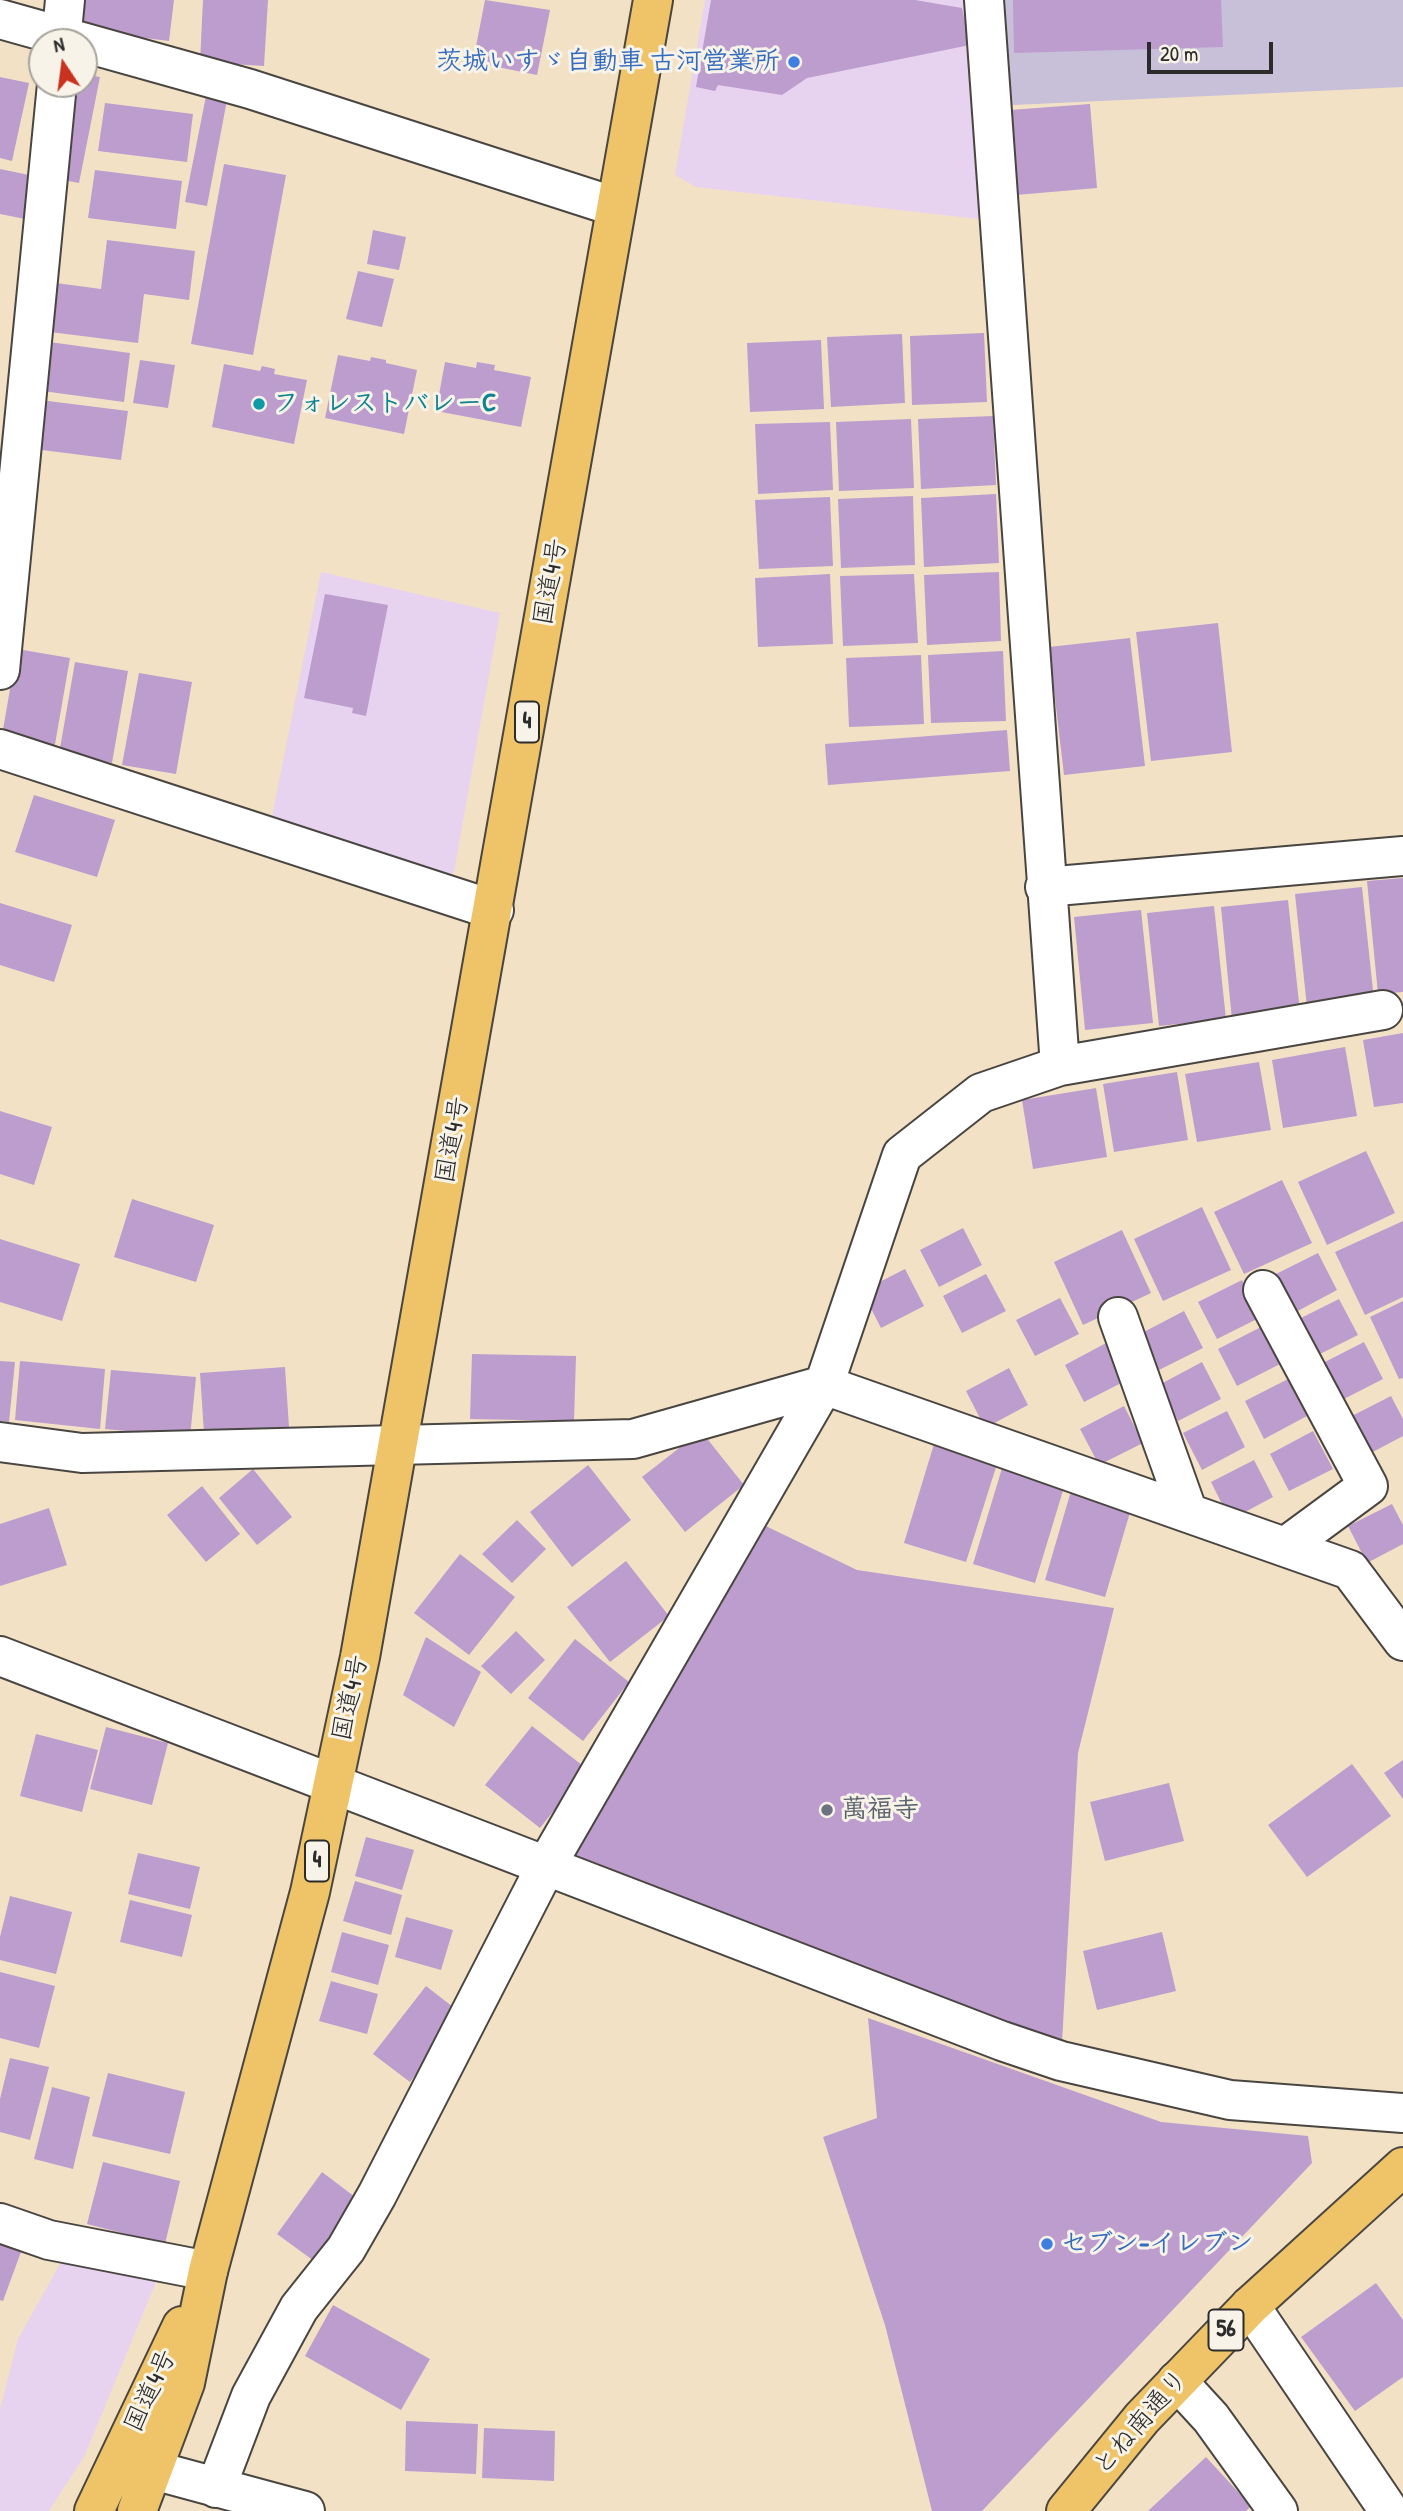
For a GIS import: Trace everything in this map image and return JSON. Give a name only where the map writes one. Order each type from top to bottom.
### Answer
[{"type":"main road","name":"国道4号","points":[[137,2511],[185,2383],[208,2271],[310,1892],[360,1657],[653,0]]},
{"type":"main road","name":"とね南通り","points":[[1066,2511],[1142,2418],[1250,2306],[1403,2167]]},
{"type":"main road","name":"国道4号","points":[[94,2511],[208,2271]]},
{"type":"street","points":[[984,0],[1045,887],[1060,1066]]},
{"type":"street","points":[[0,19],[63,25],[250,89],[616,207]]},
{"type":"street","points":[[0,670],[56,98]]},
{"type":"street","points":[[0,749],[494,911]]},
{"type":"street","points":[[1045,887],[1403,856]]},
{"type":"street","points":[[216,2488],[251,2396],[299,2308],[346,2249],[377,2195],[546,1867],[824,1385],[902,1155],[981,1093],[1060,1066],[1383,1010]]},
{"type":"street","points":[[1263,1290],[1368,1486],[1285,1546]]},
{"type":"street","points":[[1118,1317],[1188,1513]]},
{"type":"street","points":[[0,1442],[82,1453],[633,1439],[824,1385],[1350,1570],[1403,1641]]},
{"type":"street","points":[[0,1656],[546,1867],[1061,2061],[1230,2100],[1292,2107],[1403,2113]]},
{"type":"street","points":[[0,2223],[49,2240],[208,2271]]},
{"type":"street","points":[[1250,2306],[1389,2511]]},
{"type":"street","points":[[1177,2381],[1211,2418],[1278,2511]]},
{"type":"street","points":[[153,2470],[305,2511]]},
{"type":"shaded area","points":[[705,0],[970,0],[988,220],[696,187],[675,175]]},
{"type":"shaded area","points":[[987,0],[1403,0],[1403,87],[992,106]]},
{"type":"shaded area","points":[[321,572],[500,613],[454,872],[444,880],[271,821]]},
{"type":"shaded area","points":[[65,2255],[158,2277],[85,2455],[49,2511],[0,2511],[0,2409],[18,2339]]},
{"type":"building","points":[[85,0],[174,0],[169,41],[98,32],[98,28],[81,28]]},
{"type":"building","points":[[203,0],[268,0],[264,66],[200,62]]},
{"type":"building","points":[[485,0],[550,10],[537,75],[473,62]]},
{"type":"building","name":"茨城いすゞ自動車 古河営業所","points":[[711,0],[915,0],[962,8],[970,45],[807,78],[782,95],[718,85],[715,91],[696,87]]},
{"type":"building","points":[[1013,0],[1221,0],[1223,47],[1014,53]]},
{"type":"building","points":[[0,77],[28,83],[28,88],[12,161],[0,158]]},
{"type":"building","points":[[206,96],[227,100],[207,206],[185,202]]},
{"type":"building","points":[[73,98],[96,98],[79,183],[58,179]]},
{"type":"building","points":[[105,103],[193,114],[187,162],[98,151]]},
{"type":"building","points":[[1090,104],[1097,188],[1016,195],[1010,110]]},
{"type":"building","points":[[224,164],[286,175],[253,355],[191,344]]},
{"type":"building","points":[[0,169],[34,176],[25,219],[0,214]]},
{"type":"building","points":[[95,170],[182,181],[176,229],[88,218]]},
{"type":"building","points":[[373,230],[406,237],[399,270],[367,264]]},
{"type":"building","points":[[107,240],[195,251],[189,300],[144,294],[138,343],[50,332],[56,283],[101,289]]},
{"type":"building","points":[[358,271],[394,279],[382,327],[346,319]]},
{"type":"building","points":[[984,333],[987,402],[912,405],[910,336]]},
{"type":"building","points":[[902,334],[905,403],[831,407],[827,337]]},
{"type":"building","points":[[821,340],[824,409],[750,412],[747,343]]},
{"type":"building","points":[[42,341],[130,353],[124,402],[35,390]]},
{"type":"building","points":[[338,355],[370,361],[371,357],[417,370],[404,434],[325,418]]},
{"type":"building","points":[[140,360],[175,365],[168,408],[133,403]]},
{"type":"building","points":[[445,362],[476,368],[477,362],[495,365],[494,370],[531,377],[521,427],[436,411]]},
{"type":"building","name":"フォレストバレーC","points":[[224,364],[260,371],[262,366],[275,369],[274,374],[307,380],[294,444],[212,427]]},
{"type":"building","points":[[40,400],[128,411],[121,460],[34,449]]},
{"type":"building","points":[[993,416],[996,485],[921,489],[918,419]]},
{"type":"building","points":[[911,419],[914,488],[839,491],[836,422]]},
{"type":"building","points":[[830,422],[833,490],[758,494],[755,424]]},
{"type":"building","points":[[996,494],[999,563],[924,567],[921,498]]},
{"type":"building","points":[[913,496],[915,565],[841,568],[838,499]]},
{"type":"building","points":[[830,497],[833,566],[759,569],[755,500]]},
{"type":"building","points":[[999,572],[1001,641],[927,645],[924,575]]},
{"type":"building","points":[[830,574],[833,644],[758,647],[755,578]]},
{"type":"building","points":[[914,574],[918,643],[843,646],[840,576]]},
{"type":"building","points":[[325,594],[388,605],[366,716],[352,713],[353,708],[304,698]]},
{"type":"building","points":[[1218,623],[1232,752],[1151,761],[1136,632]]},
{"type":"building","points":[[1130,638],[1145,766],[1064,775],[1049,647]]},
{"type":"building","points":[[17,649],[70,658],[54,750],[1,741]]},
{"type":"building","points":[[1003,651],[1006,721],[931,723],[928,655]]},
{"type":"building","points":[[921,655],[924,724],[849,727],[846,658]]},
{"type":"building","points":[[75,662],[128,671],[112,763],[59,754]]},
{"type":"building","points":[[139,673],[192,682],[176,774],[122,765]]},
{"type":"building","points":[[1007,730],[1010,771],[828,785],[825,744]]},
{"type":"building","points":[[34,795],[115,820],[97,877],[15,852]]},
{"type":"building","points":[[1403,878],[1403,992],[1378,994],[1367,881]]},
{"type":"building","points":[[1362,887],[1374,1000],[1307,1007],[1295,894]]},
{"type":"building","points":[[1288,900],[1300,1012],[1232,1020],[1221,907]]},
{"type":"building","points":[[0,903],[72,925],[54,982],[0,965]]},
{"type":"building","points":[[1214,906],[1226,1019],[1159,1026],[1147,913]]},
{"type":"building","points":[[1141,910],[1153,1023],[1085,1030],[1074,917]]},
{"type":"building","points":[[1403,1033],[1403,1103],[1374,1107],[1363,1040]]},
{"type":"building","points":[[1345,1047],[1357,1116],[1283,1128],[1272,1060]]},
{"type":"building","points":[[1259,1062],[1271,1130],[1197,1142],[1185,1074]]},
{"type":"building","points":[[1177,1072],[1188,1140],[1114,1152],[1103,1084]]},
{"type":"building","points":[[1096,1088],[1107,1157],[1033,1169],[1022,1100]]},
{"type":"building","points":[[0,1111],[52,1127],[34,1185],[0,1174]]},
{"type":"building","points":[[1366,1151],[1395,1213],[1327,1245],[1298,1182]]},
{"type":"building","points":[[1282,1180],[1312,1243],[1244,1274],[1214,1212]]},
{"type":"building","points":[[132,1199],[214,1225],[196,1282],[114,1257]]},
{"type":"building","points":[[1202,1207],[1231,1270],[1163,1301],[1134,1239]]},
{"type":"building","points":[[1403,1221],[1403,1297],[1365,1315],[1335,1252]]},
{"type":"building","points":[[963,1228],[982,1265],[939,1287],[920,1250]]},
{"type":"building","points":[[1122,1230],[1151,1293],[1083,1325],[1054,1262]]},
{"type":"building","points":[[0,1239],[80,1264],[62,1321],[0,1302]]},
{"type":"building","points":[[1318,1253],[1337,1290],[1294,1313],[1274,1275]]},
{"type":"building","points":[[905,1269],[924,1306],[881,1328],[862,1291]]},
{"type":"building","points":[[986,1274],[1006,1311],[962,1333],[943,1296]]},
{"type":"building","points":[[1242,1280],[1261,1317],[1217,1339],[1198,1302]]},
{"type":"building","points":[[1060,1298],[1079,1334],[1035,1356],[1016,1320]]},
{"type":"building","points":[[1339,1299],[1358,1335],[1314,1357],[1295,1321]]},
{"type":"building","points":[[1403,1301],[1403,1378],[1399,1379],[1370,1317]]},
{"type":"building","points":[[1184,1311],[1203,1348],[1159,1370],[1140,1334]]},
{"type":"building","points":[[1261,1327],[1280,1364],[1237,1386],[1218,1349]]},
{"type":"building","points":[[1108,1342],[1127,1380],[1084,1402],[1065,1365]]},
{"type":"building","points":[[1364,1342],[1383,1379],[1340,1401],[1321,1364]]},
{"type":"building","points":[[472,1354],[576,1356],[574,1421],[470,1419]]},
{"type":"building","points":[[0,1361],[15,1362],[9,1422],[0,1421]]},
{"type":"building","points":[[20,1361],[105,1369],[100,1429],[15,1420]]},
{"type":"building","points":[[1202,1362],[1221,1399],[1178,1421],[1159,1385]]},
{"type":"building","points":[[285,1367],[289,1427],[204,1433],[200,1373]]},
{"type":"building","points":[[1009,1368],[1028,1405],[985,1428],[966,1391]]},
{"type":"building","points":[[111,1370],[196,1377],[190,1437],[105,1429]]},
{"type":"building","points":[[1288,1379],[1307,1416],[1264,1439],[1245,1401]]},
{"type":"building","points":[[1391,1396],[1403,1419],[1403,1436],[1367,1455],[1348,1418]]},
{"type":"building","points":[[1124,1406],[1143,1443],[1099,1465],[1080,1429]]},
{"type":"building","points":[[1227,1411],[1245,1447],[1202,1470],[1183,1433]]},
{"type":"building","points":[[701,1431],[744,1485],[685,1532],[642,1477]]},
{"type":"building","points":[[1313,1431],[1333,1469],[1289,1491],[1270,1454]]},
{"type":"building","points":[[934,1444],[997,1464],[966,1562],[904,1543]]},
{"type":"building","points":[[1254,1460],[1273,1497],[1230,1520],[1211,1482]]},
{"type":"building","points":[[588,1465],[631,1520],[572,1567],[530,1512]]},
{"type":"building","points":[[1003,1465],[1065,1484],[1035,1583],[973,1564]]},
{"type":"building","points":[[253,1469],[292,1517],[257,1545],[219,1498]]},
{"type":"building","points":[[202,1486],[240,1534],[206,1562],[167,1515]]},
{"type":"building","points":[[1071,1491],[1131,1509],[1105,1597],[1045,1580]]},
{"type":"building","points":[[1392,1504],[1403,1525],[1403,1544],[1367,1563],[1348,1526]]},
{"type":"building","points":[[49,1508],[67,1565],[0,1586],[0,1524]]},
{"type":"building","name":"萬福寺","points":[[747,1517],[857,1570],[1114,1608],[1078,1753],[1061,2061],[546,1866]]},
{"type":"building","points":[[517,1520],[546,1549],[512,1583],[482,1554]]},
{"type":"building","points":[[460,1554],[515,1597],[469,1655],[414,1613]]},
{"type":"building","points":[[626,1561],[669,1616],[610,1662],[567,1607]]},
{"type":"building","points":[[516,1631],[545,1660],[511,1694],[481,1666]]},
{"type":"building","points":[[426,1637],[481,1672],[454,1727],[403,1695]]},
{"type":"building","points":[[575,1639],[629,1682],[583,1741],[528,1698]]},
{"type":"building","points":[[532,1726],[587,1769],[540,1828],[485,1785]]},
{"type":"building","points":[[106,1727],[168,1743],[152,1805],[90,1789]]},
{"type":"building","points":[[36,1734],[98,1750],[82,1812],[20,1796]]},
{"type":"building","points":[[1403,1760],[1403,1799],[1384,1773]]},
{"type":"building","points":[[1352,1764],[1391,1816],[1307,1877],[1268,1825]]},
{"type":"building","points":[[1169,1783],[1184,1841],[1105,1861],[1090,1802]]},
{"type":"building","points":[[366,1837],[414,1850],[402,1890],[355,1876]]},
{"type":"building","points":[[138,1853],[200,1867],[190,1909],[128,1894]]},
{"type":"building","points":[[355,1881],[402,1895],[391,1935],[343,1921]]},
{"type":"building","points":[[10,1896],[72,1912],[56,1974],[0,1960],[0,1937]]},
{"type":"building","points":[[130,1900],[192,1915],[182,1957],[120,1942]]},
{"type":"building","points":[[406,1917],[453,1930],[441,1970],[395,1957]]},
{"type":"building","points":[[342,1932],[389,1945],[378,1985],[331,1972]]},
{"type":"building","points":[[1162,1932],[1176,1991],[1097,2010],[1083,1951]]},
{"type":"building","points":[[0,1972],[55,1986],[39,2048],[0,2038]]},
{"type":"building","points":[[331,1981],[378,1994],[367,2034],[319,2021]]},
{"type":"building","points":[[426,1986],[462,2014],[410,2082],[373,2054]]},
{"type":"building","name":"セブン-イレブン","points":[[868,2018],[1161,2122],[1308,2136],[1312,2163],[982,2511],[932,2511],[885,2325],[823,2137],[877,2118]]},
{"type":"building","points":[[10,2058],[49,2067],[30,2140],[0,2132],[0,2099]]},
{"type":"building","points":[[108,2073],[185,2092],[170,2154],[92,2136]]},
{"type":"building","points":[[52,2087],[90,2097],[73,2169],[34,2159]]},
{"type":"building","points":[[103,2162],[180,2181],[165,2244],[87,2224]]},
{"type":"building","points":[[322,2172],[359,2200],[314,2261],[277,2234]]},
{"type":"building","points":[[0,2231],[25,2241],[3,2301],[0,2300]]},
{"type":"building","points":[[1376,2283],[1403,2320],[1403,2377],[1355,2411],[1301,2337]]},
{"type":"building","points":[[333,2305],[430,2359],[401,2410],[305,2356]]},
{"type":"building","points":[[406,2421],[478,2424],[476,2474],[405,2471]]},
{"type":"building","points":[[484,2428],[555,2431],[554,2481],[482,2478]]},
{"type":"building","points":[[1206,2457],[1251,2506],[1246,2511],[1148,2511]]},
{"type":"place","name":"茨城いすゞ自動車 古河営業所","points":[[794,62]]},
{"type":"place","name":"フォレストバレーC","points":[[259,404]]},
{"type":"place","name":"萬福寺","points":[[827,1810]]},
{"type":"place","name":"セブン-イレブン","points":[[1047,2244]]}]
